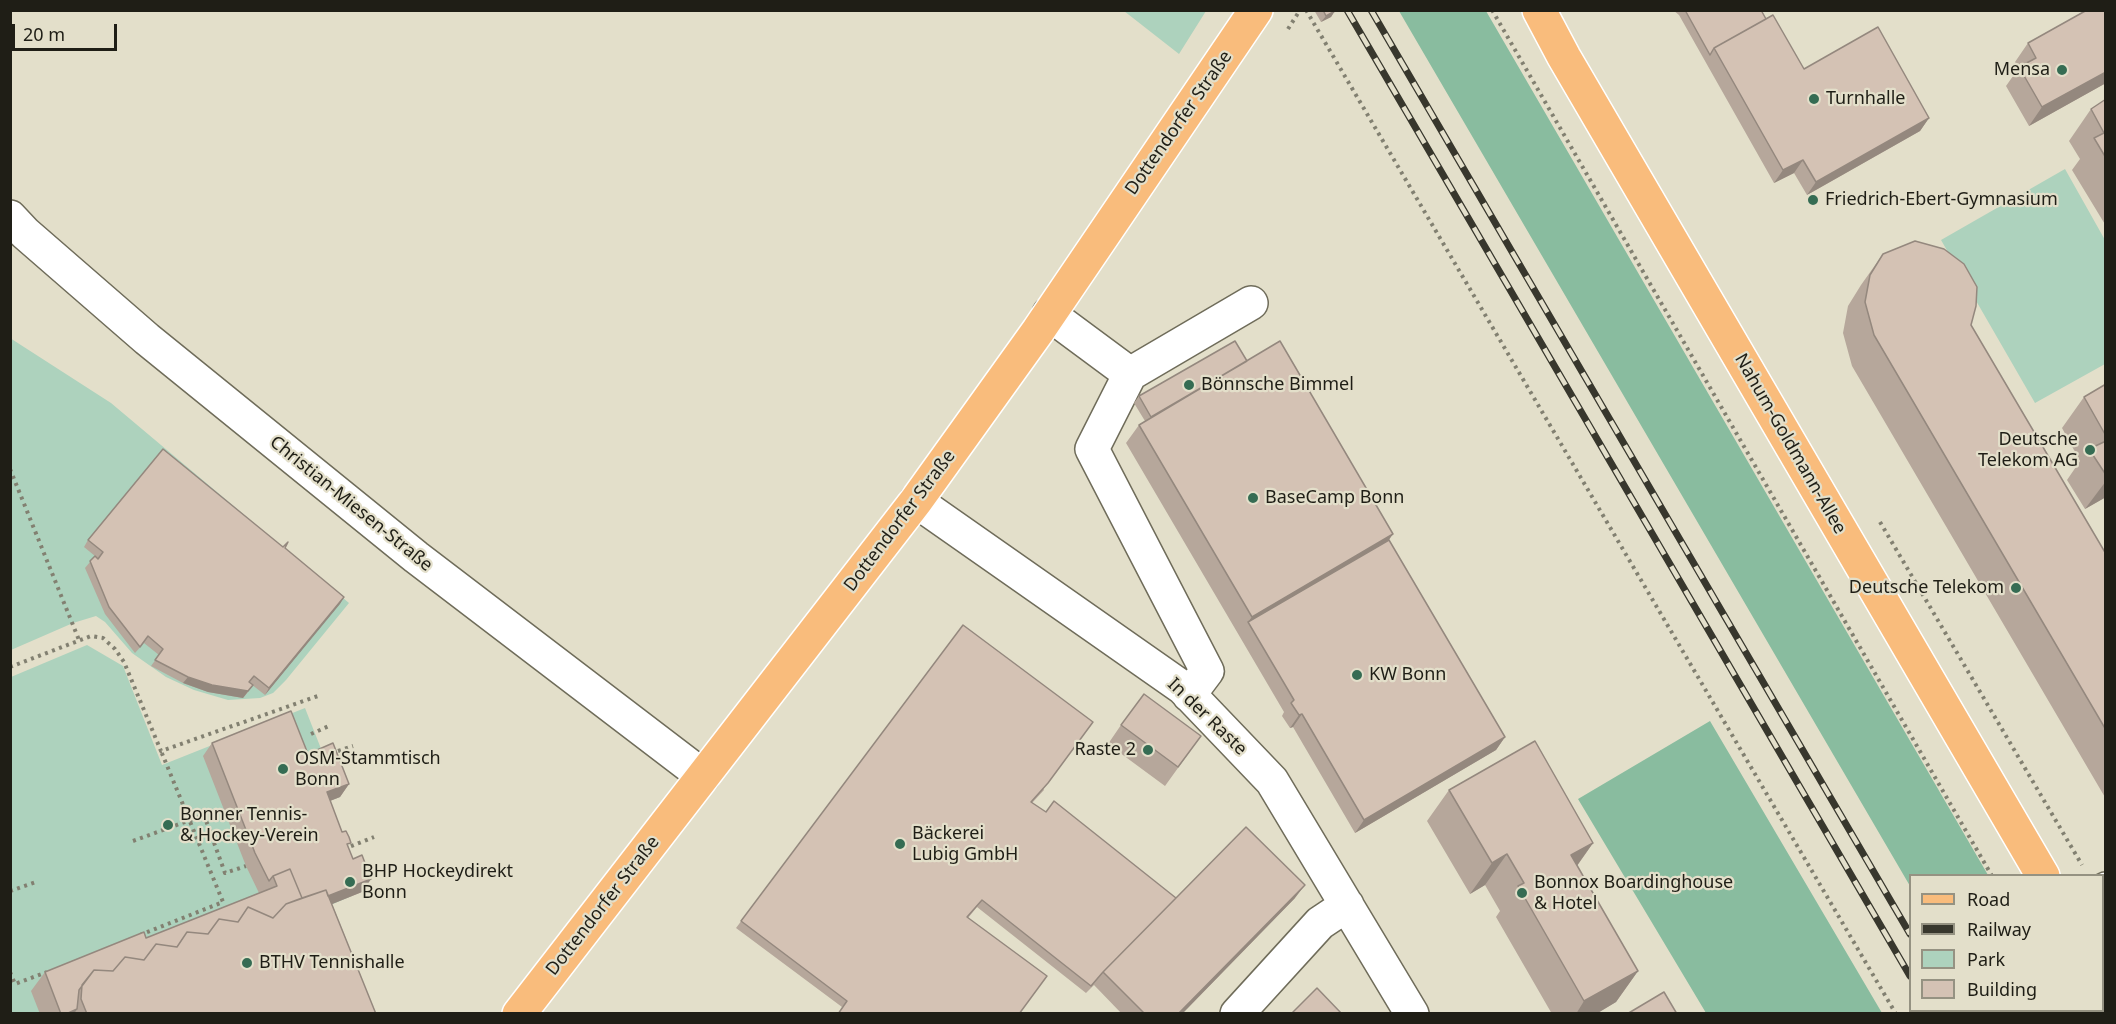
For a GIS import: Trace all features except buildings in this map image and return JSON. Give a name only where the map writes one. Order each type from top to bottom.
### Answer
[{"type":"main road","name":"Dottendorfer Straße","points":[[519,1014],[916,501],[1049,314],[1256,10]]},
{"type":"main road","name":"Nahum-Goldmann-Allee","points":[[1539,10],[1570,67],[2042,874]]},
{"type":"street","name":"Christian-Miesen-Straße","points":[[10,218],[147,339],[416,557],[703,776]]},
{"type":"street","points":[[1190,696],[1208,671],[1092,449],[1130,374],[1251,303]]},
{"type":"street","points":[[1049,314],[1130,374]]},
{"type":"street","name":"In der Raste","points":[[916,501],[1173,681],[1190,696],[1272,781],[1412,1014]]},
{"type":"street","points":[[1237,1014],[1320,923],[1347,905]]},
{"type":"path","points":[[1306,10],[1896,1014]]},
{"type":"path","points":[[1492,10],[1991,874]]},
{"type":"path","points":[[10,469],[80,640]]},
{"type":"path","points":[[10,667],[91,636],[103,638],[124,662],[223,902],[135,937]]},
{"type":"path","points":[[161,751],[318,696]]},
{"type":"path","points":[[311,734],[330,726]]},
{"type":"path","points":[[338,751],[353,746]]},
{"type":"path","points":[[132,841],[204,814],[225,873],[246,866]]},
{"type":"path","points":[[340,850],[374,837]]},
{"type":"path","points":[[10,891],[36,882]]},
{"type":"path","points":[[10,972],[15,984],[48,971]]},
{"type":"green space","points":[[1206,10],[1179,54],[1124,11]]},
{"type":"green space","points":[[1399,11],[1486,11],[1987,874],[1909,874],[1909,884]]},
{"type":"green space","points":[[2065,169],[2105,240],[2105,364],[2035,403],[1941,240]]},
{"type":"green space","points":[[10,338],[111,403],[349,603],[273,693],[260,698],[228,700],[194,690],[166,677],[132,653],[105,622],[96,616],[73,623],[11,650]]},
{"type":"green space","name":"Bonner Tennis- & Hockey-Verein","points":[[87,645],[123,666],[162,765],[305,708],[340,797],[318,805],[352,896],[309,914],[350,1013],[11,1014],[11,677]]},
{"type":"green space","points":[[1710,721],[1882,1013],[1706,1013],[1578,799]]},
{"type":"green space","points":[[1984,1012],[2069,1013],[1985,1014]]},
{"type":"railway","points":[[1347,10],[1909,974]]},
{"type":"railway","points":[[1371,10],[1909,932]]},
{"type":"place","name":"Mensa","points":[[2062,70]]},
{"type":"place","name":"Turnhalle","points":[[1814,99]]},
{"type":"place","name":"Friedrich-Ebert-Gymnasium","points":[[1813,200]]},
{"type":"place","name":"Bönnsche Bimmel","points":[[1189,385]]},
{"type":"place","name":"Deutsche Telekom AG","points":[[2090,450]]},
{"type":"place","name":"BaseCamp Bonn","points":[[1253,498]]},
{"type":"place","name":"Deutsche Telekom","points":[[2016,588]]},
{"type":"place","name":"KW Bonn","points":[[1357,675]]},
{"type":"place","name":"Raste 2","points":[[1148,750]]},
{"type":"place","name":"OSM-Stammtisch Bonn","points":[[283,769]]},
{"type":"place","name":"Bonner Tennis- & Hockey-Verein","points":[[168,825]]},
{"type":"place","name":"Bäckerei Lubig GmbH","points":[[900,844]]},
{"type":"place","name":"BHP Hockeydirekt Bonn","points":[[350,882]]},
{"type":"place","name":"Bonnox Boardinghouse & Hotel","points":[[1522,893]]},
{"type":"place","name":"BTHV Tennishalle","points":[[247,963]]}]
